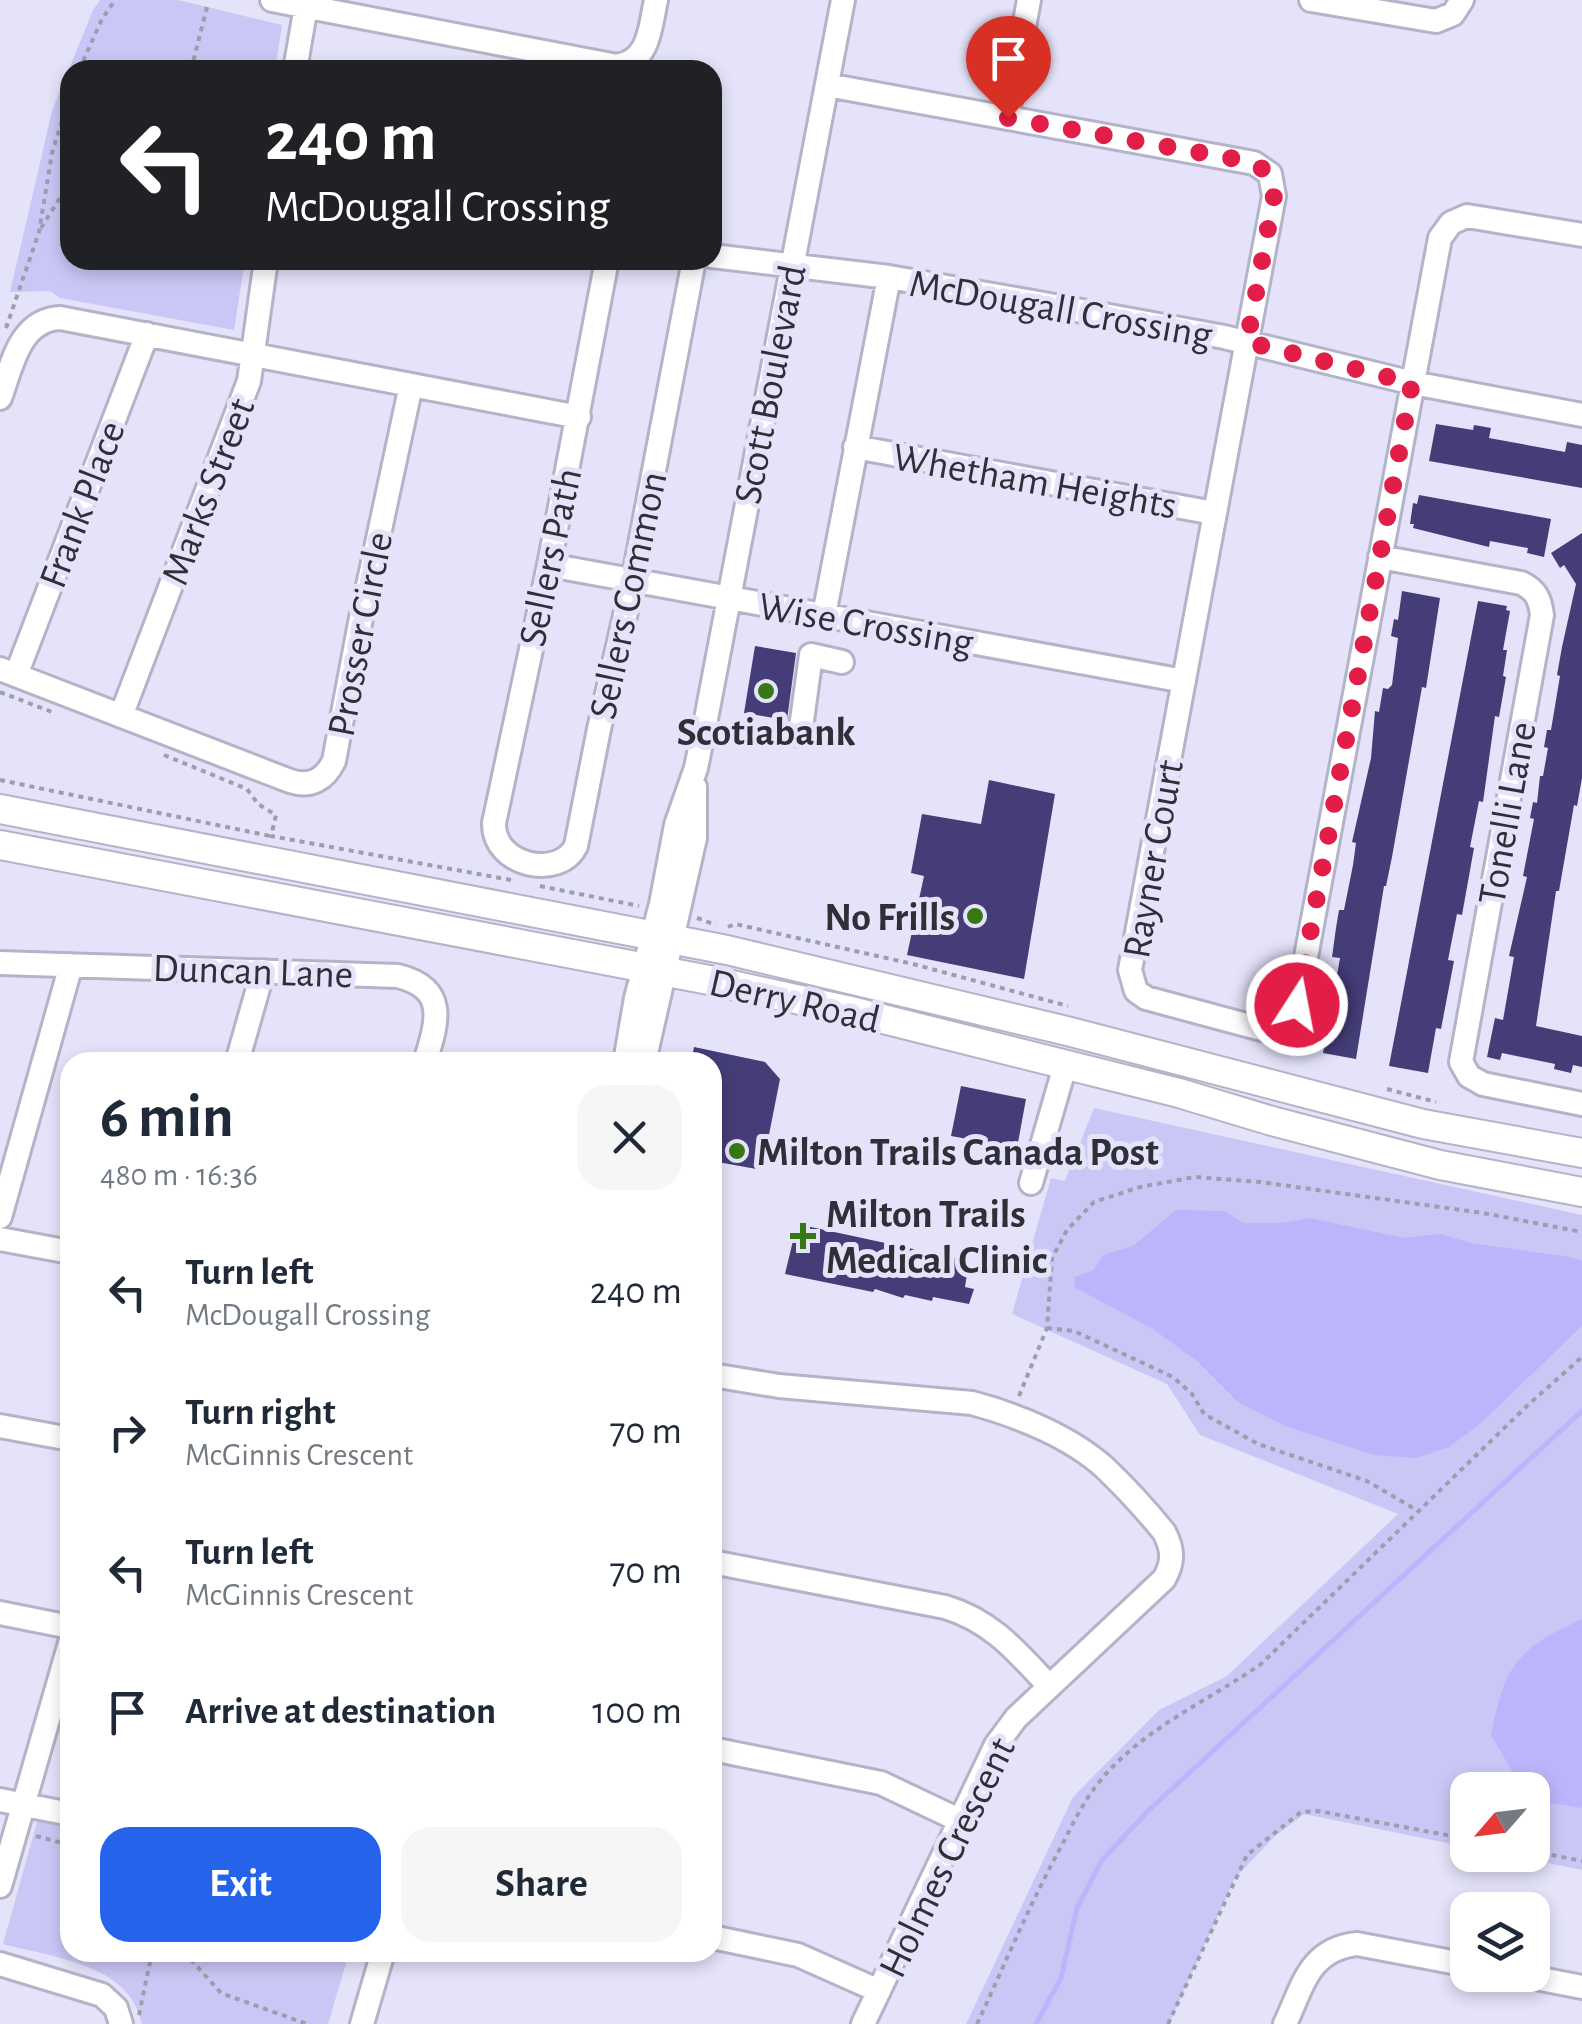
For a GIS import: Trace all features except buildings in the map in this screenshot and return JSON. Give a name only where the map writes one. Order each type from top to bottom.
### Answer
[{"type":"main road","name":"Derry Road","points":[[0,809],[663,937],[1066,1030],[1423,1124],[1582,1153]]},
{"type":"main road","name":"Derry Road","points":[[0,845],[655,969],[855,1012],[1440,1164],[1582,1192]]},
{"type":"street","points":[[272,0],[585,60]]},
{"type":"street","points":[[634,60],[644,49],[656,0]]},
{"type":"street","name":"Scott Boulevard","points":[[628,1052],[695,838],[696,768],[843,0]]},
{"type":"street","points":[[826,85],[1008,118],[1029,0]]},
{"type":"street","points":[[1311,0],[1436,21],[1453,14],[1462,0]]},
{"type":"street","points":[[297,60],[306,6]]},
{"type":"street","name":"Rayner Court","points":[[1008,118],[1236,159],[1264,168],[1270,174],[1274,196],[1130,970],[1136,990],[1146,998],[1261,1029],[1272,1028],[1290,1017],[1297,1005],[1440,238],[1450,222],[1468,216],[1582,235]]},
{"type":"street","name":"McDougall Crossing","points":[[722,257],[888,277],[1247,342],[1412,383],[1582,414]]},
{"type":"street","name":"Marks Street","points":[[122,716],[249,380],[265,270]]},
{"type":"street","name":"Sellers Path","points":[[502,851],[496,843],[494,823],[549,565],[605,270]]},
{"type":"street","name":"Sellers Common","points":[[502,851],[510,858],[551,865],[568,859],[576,846],[634,581],[692,270]]},
{"type":"street","points":[[824,615],[888,277]]},
{"type":"street","points":[[0,398],[27,332],[40,322],[60,318],[578,417]]},
{"type":"street","name":"Frank Place","points":[[5,679],[146,334]]},
{"type":"street","name":"Prosser Circle","points":[[5,679],[122,716],[299,784],[315,782],[329,771],[334,761],[411,385]]},
{"type":"street","name":"Whetham Heights","points":[[854,447],[1214,513]]},
{"type":"street","name":"Tonelli Lane","points":[[1380,557],[1521,583],[1536,594],[1541,604],[1461,1062],[1469,1076],[1483,1084],[1582,1104]]},
{"type":"street","name":"Wise Crossing","points":[[549,565],[1184,681]]},
{"type":"street","points":[[800,735],[811,655],[842,662]]},
{"type":"street","name":"Duncan Lane","points":[[0,963],[386,974],[419,983],[429,993],[436,1010],[428,1052]]},
{"type":"street","points":[[0,1217],[71,966]]},
{"type":"street","name":"Scott Boulevard","points":[[645,1052],[655,969]]},
{"type":"street","points":[[240,1052],[263,971]]},
{"type":"street","points":[[1031,1183],[1066,1066]]},
{"type":"street","points":[[0,1238],[60,1250]]},
{"type":"street","name":"Holmes Crescent","points":[[722,1377],[972,1403],[1020,1420],[1104,1467],[1170,1543],[1171,1563],[1164,1579],[1016,1718],[996,1745],[863,2024]]},
{"type":"street","points":[[0,1426],[60,1437]]},
{"type":"street","points":[[722,1564],[969,1615],[1000,1634],[1049,1686]]},
{"type":"street","points":[[0,1614],[60,1625]]},
{"type":"street","points":[[0,1886],[12,1802],[60,1670]]},
{"type":"street","points":[[722,1751],[881,1783],[961,1820]]},
{"type":"street","points":[[12,1802],[60,1812]]},
{"type":"street","points":[[722,1939],[798,1955],[879,1992]]},
{"type":"street","points":[[1285,2024],[1313,1965],[1324,1953],[1344,1945],[1450,1962]]},
{"type":"street","points":[[362,2024],[379,1962]]},
{"type":"street","points":[[0,1964],[94,1992],[130,2020]]},
{"type":"street","points":[[1550,1981],[1582,1987]]},
{"type":"path","points":[[84,60],[115,0]]},
{"type":"path","points":[[195,60],[208,7]]},
{"type":"path","points":[[5,330],[39,232],[60,127]]},
{"type":"path","points":[[39,232],[60,198]]},
{"type":"path","points":[[5,679],[61,716]]},
{"type":"path","points":[[164,756],[247,789],[258,804],[276,814],[271,836]]},
{"type":"path","points":[[0,780],[271,836],[513,880]]},
{"type":"path","points":[[530,884],[628,903]]},
{"type":"path","points":[[1018,1398],[1046,1328],[1052,1258],[1067,1230],[1094,1202],[1140,1187],[1194,1177],[1260,1182],[1483,1213],[1582,1232]]},
{"type":"path","points":[[1046,1328],[1074,1331],[1173,1377],[1192,1394],[1204,1414],[1258,1444],[1367,1482],[1420,1512]]},
{"type":"path","points":[[977,2024],[1050,1866],[1097,1785],[1191,1704],[1224,1690],[1261,1664],[1582,1357]]},
{"type":"path","points":[[1168,2024],[1247,1855],[1302,1812],[1318,1811],[1450,1836]]},
{"type":"path","points":[[32,1835],[60,1842]]},
{"type":"path","points":[[1550,1854],[1582,1860]]},
{"type":"path","points":[[130,2020],[149,1962]]},
{"type":"path","points":[[193,1962],[220,1994],[306,2024]]},
{"type":"shaded area","points":[[100,0],[178,0],[282,25],[277,60],[73,60]]},
{"type":"shaded area","points":[[60,91],[60,270],[243,270],[234,330],[60,298],[50,291],[10,292]]},
{"type":"shaded area","points":[[1094,1108],[1582,1215],[1582,1870],[1550,1864],[1550,1772],[1450,1772],[1450,1844],[1304,1814],[1275,1836],[1235,1878],[1169,2024],[966,2024],[1073,1797],[1159,1710],[1227,1676],[1398,1514],[1200,1435],[1167,1384],[1012,1314],[1051,1178],[1065,1181]]},
{"type":"shaded area","points":[[1176,1210],[1225,1211],[1243,1223],[1310,1218],[1404,1238],[1440,1234],[1471,1243],[1570,1257],[1582,1261],[1582,1326],[1480,1424],[1449,1447],[1416,1458],[1374,1455],[1285,1426],[1238,1402],[1197,1361],[1153,1329],[1074,1287],[1075,1277],[1094,1270],[1103,1255],[1133,1246]]},
{"type":"shaded area","points":[[1582,1619],[1582,1808],[1550,1803],[1550,1772],[1513,1772],[1491,1735],[1502,1692],[1517,1662],[1528,1650]]},
{"type":"shaded area","points":[[37,1822],[60,1823],[60,1958],[3,1944]]},
{"type":"shaded area","points":[[75,1962],[346,1962],[328,2024],[142,2024],[122,1988]]},
{"type":"waterway","points":[[1036,2024],[1061,1978],[1077,1908],[1102,1860],[1149,1810],[1582,1411]]},
{"type":"place","name":"Scotiabank","points":[[766,691]]},
{"type":"place","name":"No Frills","points":[[975,916]]},
{"type":"place","name":"Milton Trails Canada Post","points":[[737,1151]]},
{"type":"place","name":"Milton Trails Medical Clinic","points":[[803,1236]]},
{"type":"route","points":[[1008,118],[1236,159],[1264,168],[1270,174],[1274,196],[1247,342],[1412,383],[1297,1005]]}]
